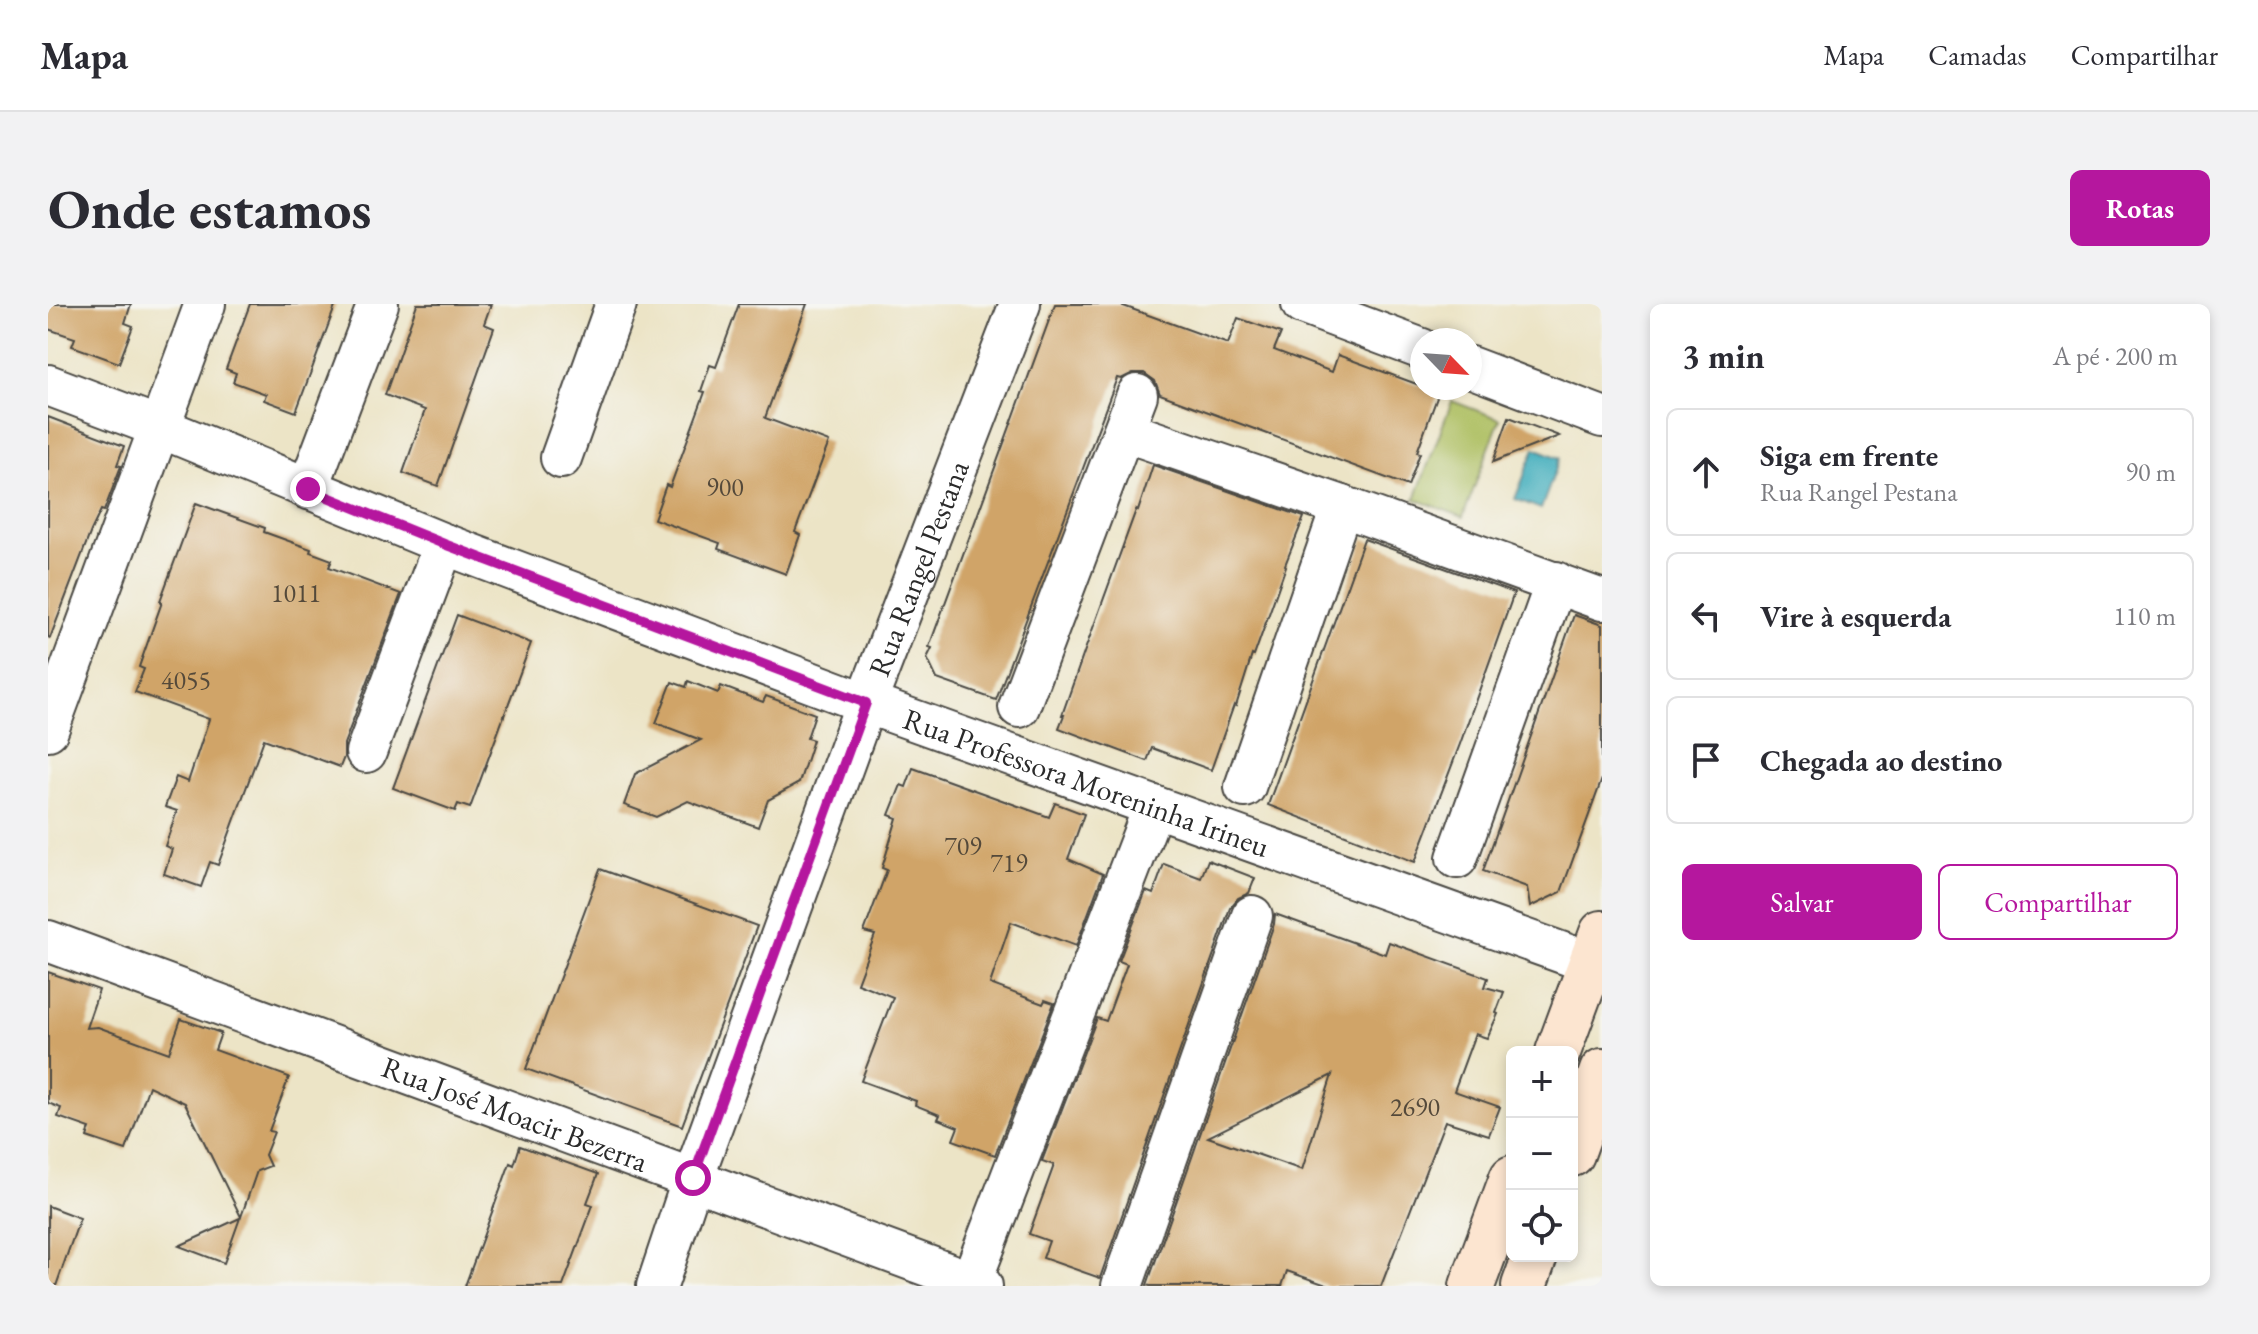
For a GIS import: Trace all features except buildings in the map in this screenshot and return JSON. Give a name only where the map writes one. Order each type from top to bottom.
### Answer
[{"type":"main road","points":[[1560,1046],[1598,955]]},
{"type":"main road","points":[[1578,1137],[1602,1071]]},
{"type":"main road","points":[[1472,1286],[1508,1190]]},
{"type":"main road","points":[[1524,1286],[1533,1262]]},
{"type":"street","points":[[48,730],[205,304]]},
{"type":"street","points":[[308,489],[378,304]]},
{"type":"street","points":[[561,458],[616,304]]},
{"type":"street","name":"Rua Rangel Pestana","points":[[657,1286],[693,1178],[866,703],[1020,304]]},
{"type":"street","points":[[1302,304],[1410,344]]},
{"type":"street","points":[[1482,372],[1602,417]]},
{"type":"street","name":"Rua Professora Moreninha Irineu","points":[[48,385],[444,544],[866,703],[1154,806],[1598,955]]},
{"type":"street","points":[[1019,707],[1131,413],[1342,506],[1602,600]]},
{"type":"street","points":[[1245,787],[1342,506]]},
{"type":"street","points":[[366,752],[444,544]]},
{"type":"street","points":[[1457,858],[1556,582]]},
{"type":"street","points":[[976,1284],[1154,806]]},
{"type":"street","points":[[1122,1286],[1252,916]]},
{"type":"street","name":"Rua José Moacir Bezerra","points":[[48,941],[976,1284]]},
{"type":"green space","points":[[1452,401],[1500,419],[1463,517],[1415,499]]},
{"type":"water","points":[[1535,448],[1560,458],[1541,509],[1515,499]]},
{"type":"route","points":[[308,489],[444,544],[866,703],[693,1178]]}]
